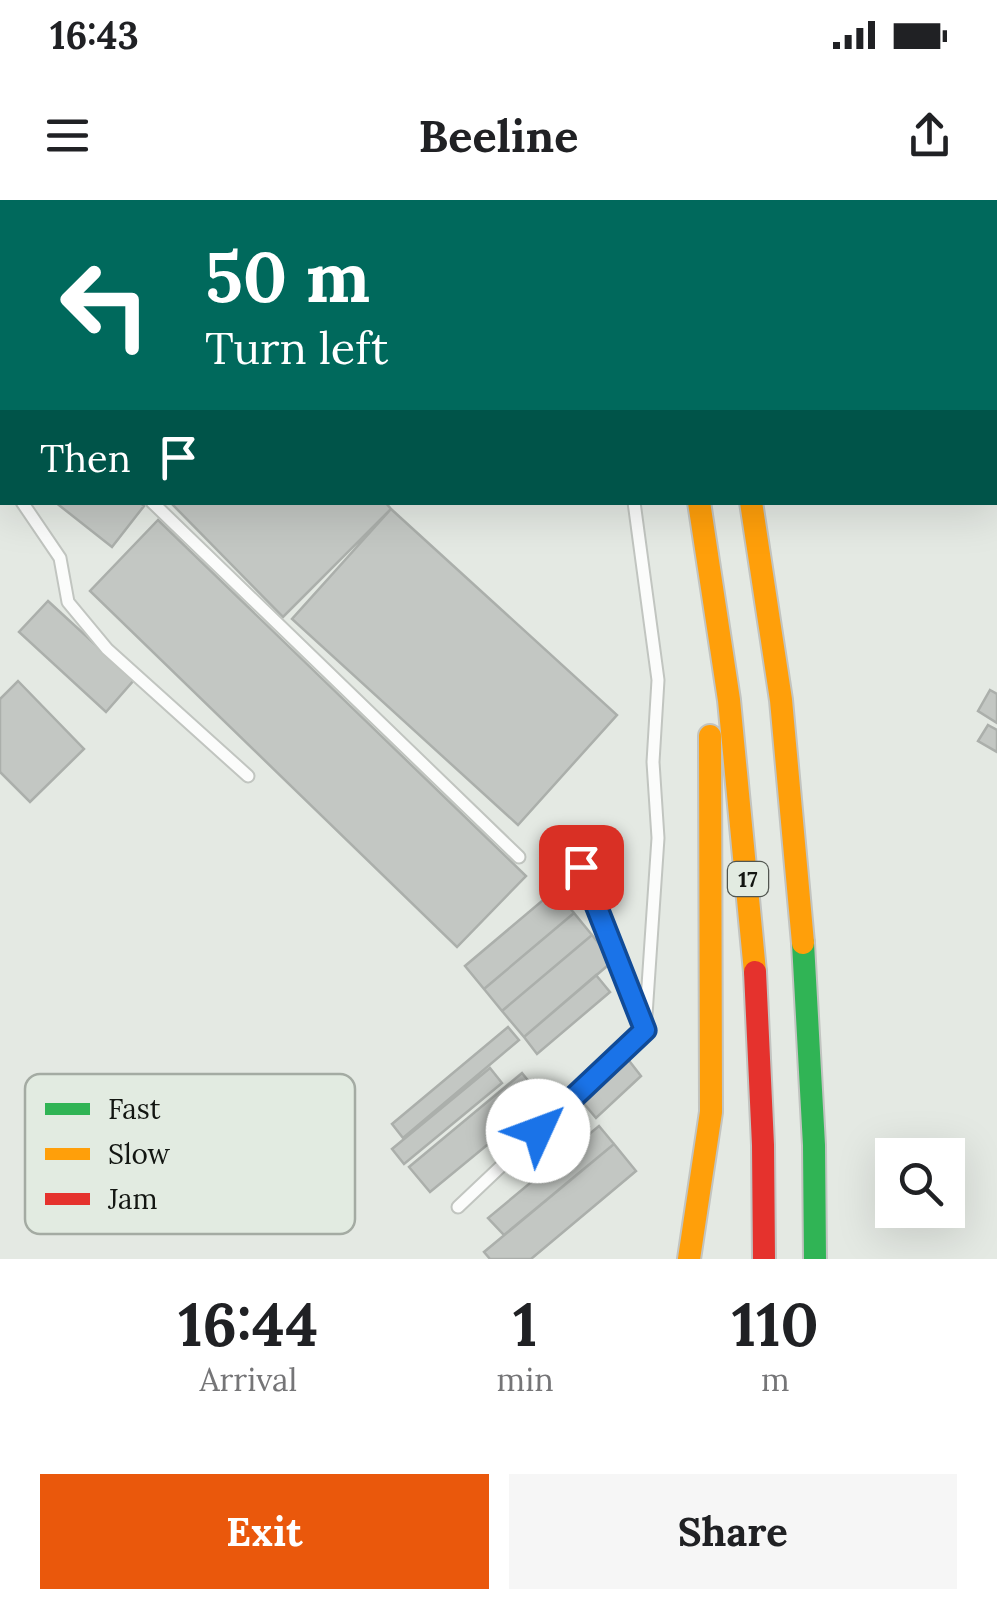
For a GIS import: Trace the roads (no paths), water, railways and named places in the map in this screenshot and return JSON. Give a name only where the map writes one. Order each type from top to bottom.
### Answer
[{"type":"highway","name":"17","points":[[700,505],[734,716],[753,933],[766,1200],[764,1259]]},
{"type":"highway","name":"17","points":[[751,505],[786,728],[803,930],[818,1259]]},
{"type":"highway","points":[[688,1259],[711,1112],[708,548]]},
{"type":"lane","points":[[24,505],[60,558],[68,602],[107,649],[248,776]]},
{"type":"lane","points":[[155,505],[519,857]]},
{"type":"lane","points":[[458,1208],[645,1030],[658,838],[652,762],[658,680],[634,505]]},
{"type":"lane","points":[[581,867],[645,1030]]}]
